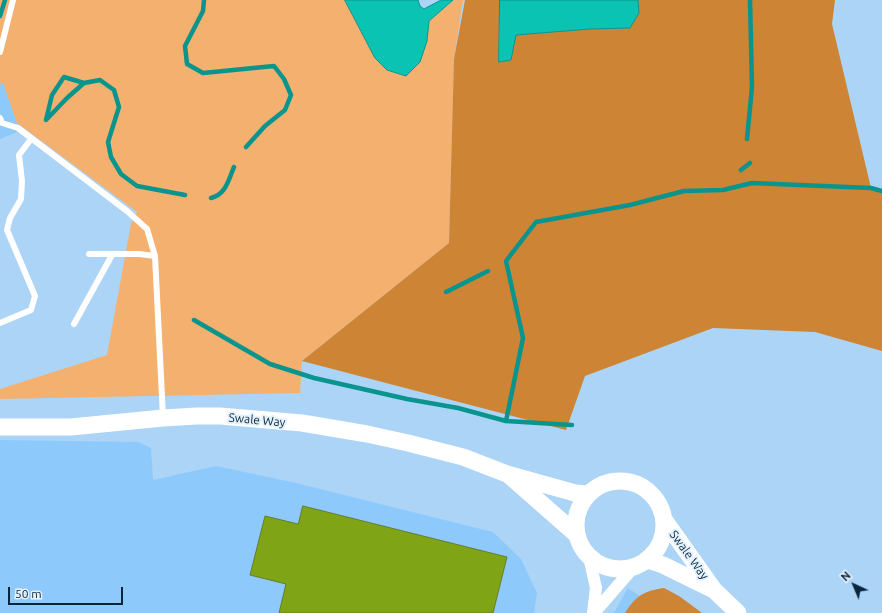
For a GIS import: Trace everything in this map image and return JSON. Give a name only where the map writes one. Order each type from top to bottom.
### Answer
[{"type":"street","name":"Swale Way","points":[[0,427],[71,427],[163,418],[220,416],[302,424],[366,434],[463,457],[507,474],[575,493],[588,494]]},
{"type":"street","name":"Swale Way","points":[[507,474],[576,534]]},
{"type":"street","points":[[594,613],[640,564],[658,549],[664,535],[665,521],[661,507],[653,494],[642,486],[628,481],[613,481],[599,485],[588,494],[580,506],[576,520],[576,534],[581,547],[589,557],[598,564],[610,568],[621,570],[640,564]]},
{"type":"street","name":"Swale Way","points":[[665,521],[714,590],[738,613]]},
{"type":"street","points":[[589,557],[596,588],[594,613]]},
{"type":"street","name":"Swale Way","points":[[640,564],[663,565],[714,590]]},
{"type":"lane","points":[[0,52],[13,0]]},
{"type":"lane","points":[[0,118],[2,123],[18,128],[105,194],[147,229],[154,247],[155,256],[163,418]]},
{"type":"lane","points":[[0,323],[31,310],[34,296],[7,230],[10,218],[21,199],[22,181],[19,155],[31,139]]},
{"type":"lane","points":[[89,254],[139,254],[155,256]]},
{"type":"lane","points":[[74,324],[112,255]]},
{"type":"shaded area","points":[[0,0],[345,0],[429,21],[454,0],[463,0],[454,59],[449,243],[302,361],[300,393],[0,399],[0,389],[107,355],[131,224],[137,212],[17,123],[3,83],[0,84]]},
{"type":"shaded area","points":[[345,0],[418,0],[420,6],[424,9],[441,0],[453,0],[429,21],[427,41],[420,62],[406,76],[387,70],[375,58]]},
{"type":"shaded area","points":[[465,0],[500,0],[499,62],[511,60],[515,35],[590,29],[630,28],[639,13],[638,0],[835,0],[832,24],[871,188],[882,191],[882,351],[815,332],[713,328],[585,376],[566,430],[302,361],[449,243],[454,59]]},
{"type":"shaded area","points":[[500,0],[638,0],[639,13],[630,28],[590,29],[516,35],[511,60],[499,62]]},
{"type":"shaded area","points":[[3,82],[20,131],[0,139],[0,84]]},
{"type":"shaded area","points":[[0,440],[138,442],[151,448],[153,480],[216,466],[296,483],[493,532],[521,559],[537,593],[534,613],[0,613]]},
{"type":"shaded area","points":[[628,588],[665,613],[614,613]]},
{"type":"shaded area","points":[[664,588],[679,596],[702,613],[625,613],[633,602],[641,595]]},
{"type":"building","points":[[303,506],[507,557],[493,613],[279,613],[286,584],[250,575],[265,516],[298,524]]},
{"type":"waterway","points":[[0,16],[5,0]]},
{"type":"waterway","points":[[204,0],[203,11],[185,46],[187,64],[203,73],[274,66],[284,79],[291,95],[285,110],[265,126],[246,147]]},
{"type":"waterway","points":[[747,139],[752,87],[750,0]]},
{"type":"waterway","points":[[84,83],[64,77],[52,95],[46,120],[84,83],[100,80],[114,90],[119,107],[108,142],[111,157],[121,174],[137,186],[185,195]]},
{"type":"waterway","points":[[741,170],[750,163]]},
{"type":"waterway","points":[[211,198],[223,190],[234,167]]},
{"type":"waterway","points":[[506,421],[523,338],[506,261],[536,222],[630,205],[684,191],[723,190],[752,183],[871,188],[882,191]]},
{"type":"waterway","points":[[446,292],[488,271]]},
{"type":"waterway","points":[[194,320],[270,364],[314,378],[407,399],[458,408],[506,421],[572,425]]}]
